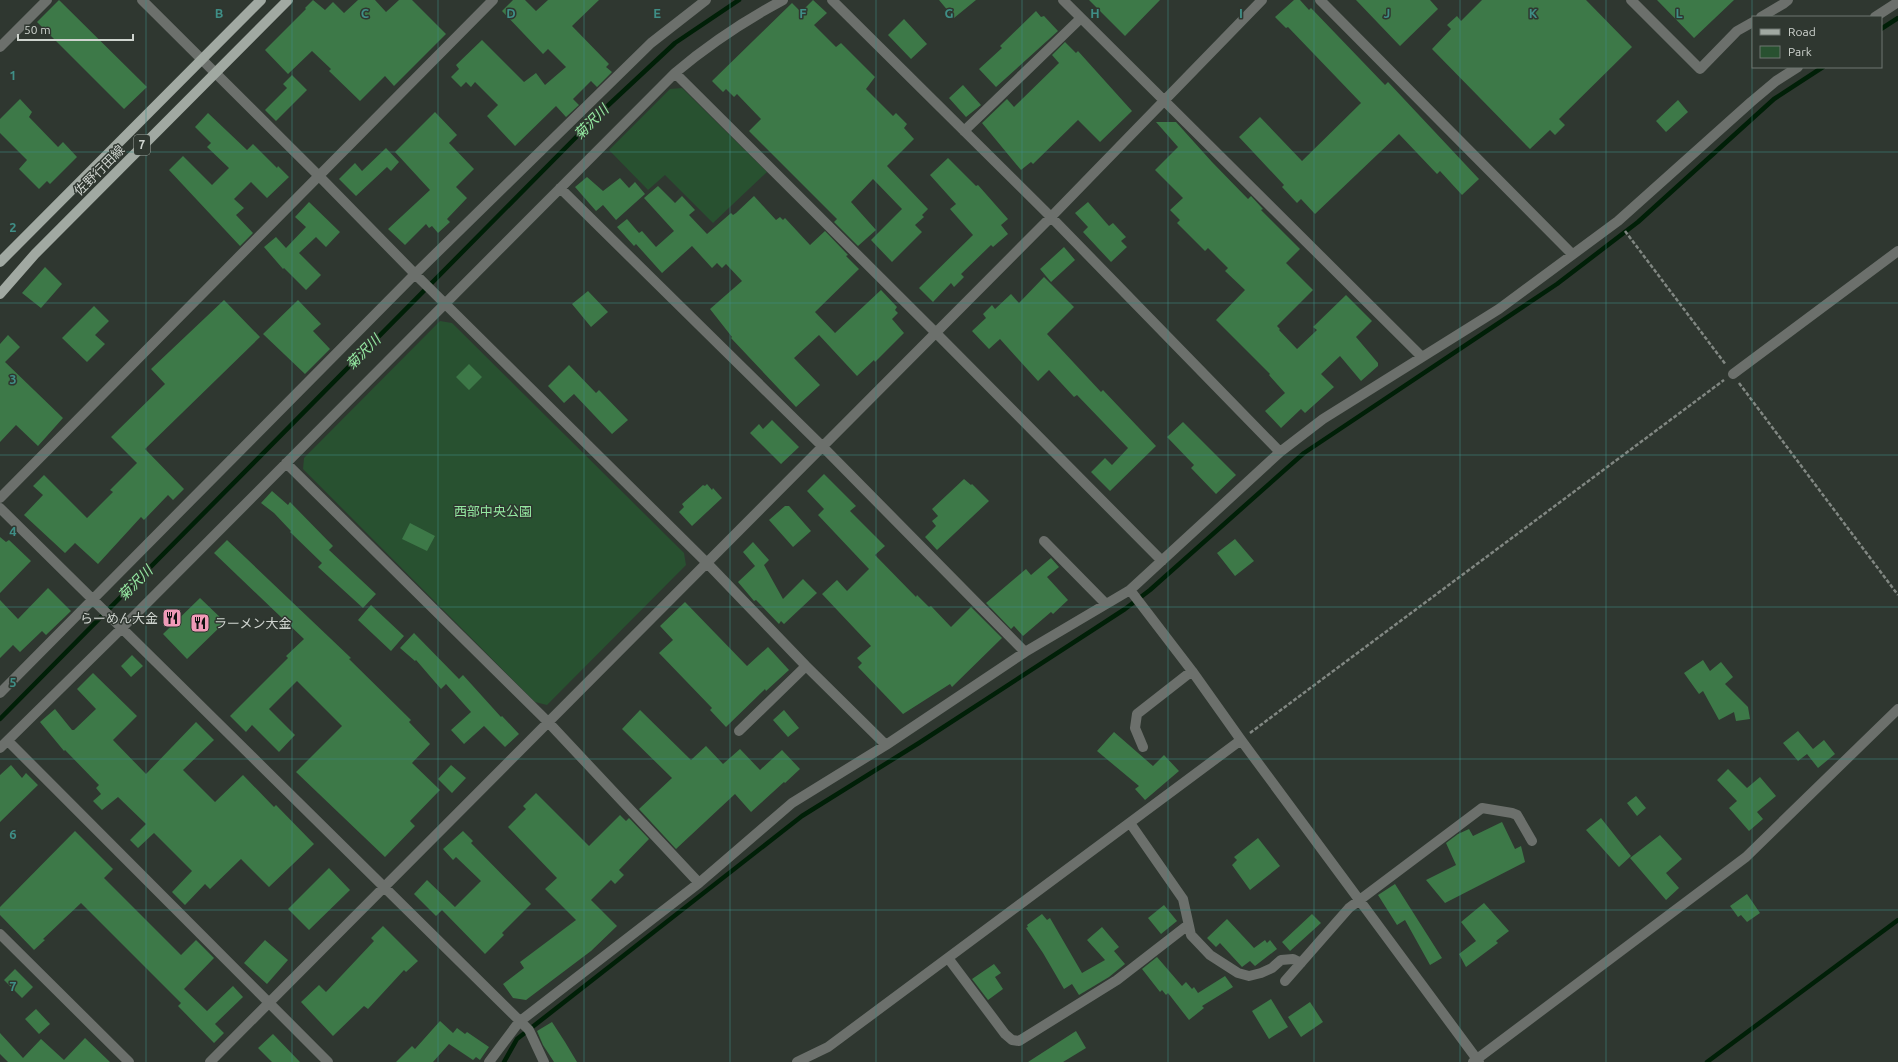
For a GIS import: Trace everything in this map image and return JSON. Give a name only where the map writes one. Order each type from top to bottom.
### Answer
[{"type":"main road","name":"佐野行田線","points":[[0,262],[261,0]]},
{"type":"main road","name":"佐野行田線","points":[[0,294],[35,254],[288,0]]},
{"type":"street","points":[[0,47],[47,0]]},
{"type":"street","points":[[142,0],[320,176],[438,297],[707,563],[806,666],[886,745]]},
{"type":"street","points":[[0,498],[320,176],[419,73],[493,0]]},
{"type":"street","points":[[0,693],[651,43],[706,0]]},
{"type":"street","points":[[0,748],[446,304],[675,73],[700,52],[762,11],[783,0]]},
{"type":"street","points":[[832,0],[1051,217],[1280,452]]},
{"type":"street","points":[[1063,0],[1422,357]]},
{"type":"street","points":[[210,1062],[1051,217],[1262,0]]},
{"type":"street","points":[[1320,0],[1572,254]]},
{"type":"street","points":[[1631,0],[1700,69],[1737,31],[1752,23]]},
{"type":"street","points":[[1763,16],[1788,0]]},
{"type":"street","points":[[1876,16],[1898,2]]},
{"type":"street","points":[[964,131],[1081,18]]},
{"type":"street","points":[[489,1062],[519,1022],[699,883],[792,803],[886,745],[1025,652],[1130,590],[1280,452],[1323,419],[1499,309],[1618,221],[1751,102],[1776,81],[1796,68]]},
{"type":"street","points":[[675,73],[1162,561]]},
{"type":"street","points":[[560,188],[822,446],[1025,652]]},
{"type":"street","points":[[1733,374],[1898,251]]},
{"type":"street","points":[[286,463],[548,722],[699,883]]},
{"type":"street","points":[[0,508],[385,886],[519,1022],[529,1030],[544,1062]]},
{"type":"street","points":[[1044,541],[1106,604]]},
{"type":"street","points":[[1130,590],[1192,671],[1476,1061],[1746,856],[1898,709]]},
{"type":"street","points":[[739,731],[806,666]]},
{"type":"street","points":[[1143,747],[1135,728],[1137,714],[1192,671]]},
{"type":"street","points":[[797,1062],[828,1047],[1241,740]]},
{"type":"street","points":[[8,741],[328,1062]]},
{"type":"street","points":[[1285,981],[1349,908],[1482,808],[1516,815],[1532,841]]},
{"type":"street","points":[[1130,823],[1183,899],[1190,935],[1210,955],[1238,973],[1248,976],[1261,973],[1272,968],[1281,960],[1293,959],[1301,963]]},
{"type":"street","points":[[948,958],[1005,1034],[1012,1040],[1019,1041],[1117,980],[1188,925]]},
{"type":"street","points":[[0,934],[129,1062]]},
{"type":"path","points":[[1618,221],[1898,594]]},
{"type":"path","points":[[1241,740],[1733,374]]},
{"type":"green space","points":[[682,88],[767,172],[713,223],[665,175],[648,190],[609,150],[670,89]]},
{"type":"green space","name":"西部中央公園","points":[[440,321],[452,323],[684,553],[686,565],[547,705],[535,702],[303,469],[304,458]]},
{"type":"building","points":[[59,0],[147,87],[124,109],[37,22]]},
{"type":"building","points":[[313,0],[325,10],[333,2],[344,13],[358,0],[375,0],[386,12],[399,0],[412,0],[446,34],[394,86],[385,76],[360,101],[329,71],[331,69],[312,51],[288,74],[265,50]]},
{"type":"building","points":[[513,0],[525,0],[536,11],[548,0],[599,0],[572,26],[609,64],[606,67],[612,72],[597,87],[591,81],[573,99],[579,105],[566,117],[556,106],[515,146],[487,116],[498,105],[475,82],[471,87],[466,82],[461,87],[451,77],[459,69],[456,65],[482,40],[524,82],[536,73],[545,85],[566,67],[548,49],[543,54],[502,11]]},
{"type":"building","points":[[813,0],[827,13],[814,25],[836,47],[841,43],[875,77],[866,89],[893,116],[896,113],[907,124],[904,128],[914,139],[887,166],[928,209],[922,215],[924,217],[915,225],[922,232],[892,262],[871,240],[902,209],[873,179],[851,202],[876,230],[858,246],[834,222],[837,219],[749,131],[761,119],[737,94],[734,97],[726,89],[723,92],[712,81],[792,3],[801,12]]},
{"type":"building","points":[[939,0],[976,0],[954,18]]},
{"type":"building","points":[[1089,0],[1160,0],[1125,36]]},
{"type":"building","points":[[1294,0],[1300,0],[1309,10],[1311,8],[1385,85],[1388,82],[1479,179],[1462,195],[1440,171],[1437,174],[1399,134],[1315,214],[1301,199],[1297,203],[1282,187],[1284,185],[1239,137],[1260,117],[1302,161],[1361,103],[1288,27],[1286,28],[1275,17]]},
{"type":"building","points":[[1356,0],[1430,0],[1438,9],[1400,46]]},
{"type":"building","points":[[1482,0],[1586,0],[1632,47],[1559,119],[1565,125],[1555,135],[1550,130],[1530,149],[1432,49],[1451,29],[1447,25],[1457,16],[1461,21]]},
{"type":"building","points":[[1657,0],[1734,0],[1694,38]]},
{"type":"building","points":[[1036,11],[1041,17],[1044,16],[1058,31],[996,87],[979,69],[1002,48],[1000,46]]},
{"type":"building","points":[[904,19],[927,44],[911,59],[888,35]]},
{"type":"building","points":[[1065,42],[1076,53],[1078,51],[1132,111],[1100,142],[1078,120],[1033,164],[1031,162],[1021,170],[982,123],[1007,99],[1014,107],[1059,63],[1052,55]]},
{"type":"building","points":[[292,75],[307,90],[276,121],[265,110],[287,88],[283,84]]},
{"type":"building","points":[[963,85],[981,105],[966,117],[949,98]]},
{"type":"building","points":[[20,99],[32,112],[29,117],[58,147],[63,142],[77,157],[50,184],[47,181],[39,189],[19,169],[27,160],[0,133],[0,119]]},
{"type":"building","points":[[1678,100],[1688,112],[1666,132],[1656,121]]},
{"type":"building","points":[[435,112],[457,135],[449,143],[474,169],[456,187],[467,198],[447,219],[450,222],[438,233],[432,226],[429,228],[426,224],[405,245],[388,229],[430,190],[395,152]]},
{"type":"building","points":[[208,113],[247,150],[253,144],[277,168],[278,166],[289,177],[267,198],[251,182],[234,199],[244,208],[236,215],[253,233],[240,246],[169,170],[183,156],[212,185],[229,168],[207,147],[211,143],[195,127]]},
{"type":"building","points":[[1156,122],[1176,122],[1248,199],[1251,196],[1263,209],[1261,210],[1300,249],[1286,263],[1313,290],[1277,326],[1297,349],[1317,330],[1313,327],[1346,295],[1372,321],[1356,337],[1378,363],[1378,366],[1361,381],[1340,356],[1321,374],[1334,387],[1305,413],[1301,409],[1281,428],[1265,411],[1285,393],[1269,375],[1270,374],[1216,320],[1245,290],[1225,271],[1228,268],[1208,248],[1205,251],[1177,223],[1180,220],[1170,210],[1183,198],[1155,170],[1178,147]]},
{"type":"building","points":[[386,148],[399,162],[391,171],[387,167],[356,196],[339,179],[355,163],[362,171]]},
{"type":"building","points":[[948,158],[976,186],[978,185],[1008,219],[1001,225],[1008,234],[993,247],[991,245],[961,274],[964,277],[954,287],[951,283],[933,302],[919,288],[973,235],[950,209],[956,204],[930,175]]},
{"type":"building","points":[[587,177],[603,191],[620,178],[629,188],[635,182],[645,194],[616,220],[603,205],[596,211],[575,187]]},
{"type":"building","points":[[658,186],[675,203],[682,196],[695,210],[689,215],[707,234],[731,213],[733,215],[736,213],[754,196],[776,220],[780,217],[783,220],[785,218],[810,245],[825,231],[859,269],[815,312],[835,333],[881,290],[897,307],[895,310],[898,313],[892,319],[904,333],[875,362],[874,360],[857,376],[819,335],[794,358],[820,385],[796,407],[731,338],[732,337],[710,309],[742,281],[726,264],[722,268],[717,263],[712,268],[692,246],[662,273],[636,244],[634,246],[617,227],[627,219],[639,233],[642,231],[656,247],[674,231],[644,198]]},
{"type":"building","points":[[309,202],[340,232],[326,247],[316,237],[299,253],[321,275],[306,290],[284,268],[283,269],[264,247],[276,237],[286,248],[306,227],[295,217]]},
{"type":"building","points":[[1088,202],[1109,226],[1113,223],[1126,237],[1121,241],[1127,247],[1111,262],[1083,232],[1088,227],[1075,213]]},
{"type":"building","points":[[1064,247],[1075,260],[1051,282],[1040,269]]},
{"type":"building","points":[[45,267],[62,284],[41,308],[22,293]]},
{"type":"building","points":[[1044,277],[1074,307],[1047,334],[1101,392],[1103,390],[1156,446],[1110,491],[1091,472],[1105,458],[1112,465],[1128,448],[1077,395],[1074,397],[1049,370],[1038,381],[1000,339],[989,349],[972,331],[986,318],[983,314],[992,305],[995,309],[1011,294],[1019,303]]},
{"type":"building","points":[[588,291],[608,312],[591,327],[572,304]]},
{"type":"building","points":[[224,300],[260,337],[145,449],[184,489],[173,500],[168,495],[144,520],[141,517],[98,564],[75,543],[65,553],[24,515],[43,495],[33,486],[44,475],[87,518],[113,492],[110,490],[137,463],[111,437],[165,384],[151,369]]},
{"type":"building","points":[[298,300],[321,324],[313,331],[330,349],[305,374],[263,334]]},
{"type":"building","points":[[94,306],[109,321],[95,335],[105,344],[87,362],[62,338]]},
{"type":"building","points":[[8,335],[20,347],[5,362],[63,418],[38,446],[16,425],[0,442],[0,344]]},
{"type":"building","points":[[469,364],[482,377],[469,390],[456,377]]},
{"type":"building","points":[[569,365],[596,393],[599,390],[628,420],[612,434],[574,394],[564,403],[548,386]]},
{"type":"building","points":[[772,420],[799,447],[781,464],[750,433],[759,424],[763,429]]},
{"type":"building","points":[[1183,422],[1236,475],[1216,494],[1191,468],[1194,465],[1167,437]]},
{"type":"building","points":[[824,474],[856,506],[850,511],[885,546],[875,555],[916,597],[917,595],[929,607],[931,606],[951,627],[971,607],[1002,638],[952,687],[950,684],[903,714],[858,667],[862,663],[857,658],[871,646],[822,594],[837,580],[847,591],[869,569],[818,515],[824,509],[807,491]]},
{"type":"building","points":[[964,479],[971,485],[972,484],[989,501],[937,550],[925,537],[936,526],[932,521],[938,516],[932,509]]},
{"type":"building","points":[[707,484],[722,498],[692,526],[679,512],[684,507],[682,504],[703,485],[705,486]]},
{"type":"building","points":[[272,491],[288,505],[290,502],[333,546],[329,550],[376,594],[363,608],[318,567],[322,563],[290,532],[291,531],[274,513],[261,503]]},
{"type":"building","points":[[785,506],[789,506],[811,531],[793,547],[769,520]]},
{"type":"building","points":[[410,523],[435,536],[427,551],[402,539]]},
{"type":"building","points":[[0,537],[6,542],[9,540],[31,561],[0,593]]},
{"type":"building","points":[[1235,539],[1254,561],[1235,576],[1217,553]]},
{"type":"building","points":[[227,540],[351,658],[349,659],[411,720],[409,722],[430,744],[412,763],[440,790],[410,821],[415,826],[385,857],[296,772],[342,726],[297,681],[269,709],[295,735],[279,752],[252,725],[246,732],[230,716],[288,658],[286,656],[304,639],[214,553]]},
{"type":"building","points":[[753,542],[769,560],[764,565],[783,599],[803,579],[817,593],[784,624],[781,621],[779,624],[756,600],[754,601],[738,582],[755,566],[743,552]]},
{"type":"building","points":[[1051,558],[1059,567],[1047,577],[1068,600],[1053,614],[1051,612],[1023,636],[1014,626],[1011,629],[986,603],[1026,569],[1031,575]]},
{"type":"building","points":[[48,588],[71,611],[46,635],[42,631],[20,652],[13,645],[0,658],[0,600],[18,619]]},
{"type":"building","points":[[200,598],[225,622],[187,659],[163,634]]},
{"type":"building","points":[[685,602],[747,666],[768,647],[789,670],[766,691],[765,689],[726,727],[710,710],[712,708],[659,653],[673,640],[660,626]]},
{"type":"building","points":[[371,605],[404,636],[391,651],[358,620]]},
{"type":"building","points":[[414,633],[459,679],[463,675],[501,717],[502,716],[519,734],[505,747],[484,726],[464,744],[451,730],[471,712],[446,684],[441,689],[416,660],[415,661],[400,648]]},
{"type":"building","points":[[132,655],[143,666],[131,677],[121,666]]},
{"type":"building","points":[[1703,660],[1710,671],[1721,662],[1733,677],[1725,684],[1748,707],[1750,719],[1736,721],[1734,712],[1719,720],[1703,691],[1699,694],[1684,673]]},
{"type":"building","points":[[93,673],[137,716],[113,740],[146,774],[196,722],[214,740],[183,770],[215,802],[243,775],[274,807],[276,805],[314,844],[269,887],[241,859],[210,889],[205,884],[185,905],[172,892],[192,871],[154,833],[138,848],[130,840],[146,824],[118,797],[102,810],[93,801],[101,794],[96,788],[99,785],[65,750],[64,751],[40,722],[55,709],[72,730],[74,730],[96,709],[77,689]]},
{"type":"building","points":[[640,710],[691,760],[706,746],[723,764],[740,749],[760,770],[782,750],[800,769],[751,812],[735,794],[676,849],[639,809],[672,778],[622,729]]},
{"type":"building","points":[[784,710],[799,728],[788,737],[773,720]]},
{"type":"building","points":[[1798,731],[1813,749],[1824,740],[1835,754],[1818,768],[1807,754],[1798,761],[1783,743]]},
{"type":"building","points":[[1114,732],[1153,766],[1164,755],[1179,771],[1145,800],[1135,789],[1139,786],[1097,751]]},
{"type":"building","points":[[11,765],[22,778],[26,773],[38,785],[0,822],[0,775]]},
{"type":"building","points":[[451,765],[466,778],[452,793],[438,779]]},
{"type":"building","points":[[1728,769],[1747,788],[1760,777],[1776,796],[1757,812],[1763,819],[1749,831],[1729,808],[1737,801],[1717,780]]},
{"type":"building","points":[[536,793],[589,846],[620,815],[626,821],[629,818],[649,839],[619,870],[624,875],[615,884],[611,880],[591,900],[617,926],[591,951],[526,1000],[513,998],[503,984],[524,968],[520,962],[576,920],[545,889],[557,878],[508,827],[526,809],[523,806]]},
{"type":"building","points":[[1636,796],[1646,808],[1637,816],[1627,803]]},
{"type":"building","points":[[1601,818],[1631,856],[1619,867],[1586,830]]},
{"type":"building","points":[[1502,822],[1515,849],[1521,846],[1525,862],[1445,903],[1426,880],[1456,865],[1446,843],[1458,834],[1469,829],[1473,836]]},
{"type":"building","points":[[75,831],[113,869],[104,878],[181,955],[196,940],[214,958],[184,989],[207,1011],[233,986],[243,997],[215,1024],[224,1033],[214,1043],[178,1006],[181,1003],[81,903],[43,939],[45,940],[34,950],[0,915],[0,907]]},
{"type":"building","points":[[463,831],[473,841],[471,843],[531,904],[502,933],[504,935],[485,954],[442,910],[436,916],[414,894],[427,880],[455,907],[481,881],[456,857],[453,860],[443,849]]},
{"type":"building","points":[[1660,835],[1682,859],[1666,873],[1679,888],[1666,900],[1630,858]]},
{"type":"building","points":[[1258,838],[1280,866],[1250,890],[1232,865],[1237,860],[1234,857]]},
{"type":"building","points":[[329,868],[350,890],[309,930],[288,909]]},
{"type":"building","points":[[1395,884],[1442,958],[1430,965],[1405,920],[1397,925],[1378,895]]},
{"type":"building","points":[[1747,894],[1760,913],[1747,922],[1741,915],[1738,917],[1730,906]]},
{"type":"building","points":[[1484,903],[1509,931],[1496,941],[1498,943],[1466,967],[1459,954],[1476,941],[1461,922]]},
{"type":"building","points":[[1164,905],[1177,921],[1161,934],[1148,918]]},
{"type":"building","points":[[1042,914],[1047,920],[1050,918],[1082,973],[1105,960],[1087,940],[1102,927],[1119,947],[1114,951],[1125,964],[1109,977],[1079,995],[1072,984],[1064,989],[1043,953],[1026,928],[1028,927],[1027,925]]},
{"type":"building","points":[[1312,914],[1321,923],[1290,951],[1282,942]]},
{"type":"building","points":[[1227,919],[1254,948],[1265,940],[1267,943],[1270,940],[1277,949],[1255,966],[1250,961],[1242,967],[1220,943],[1216,947],[1207,938]]},
{"type":"building","points":[[383,926],[418,961],[406,972],[404,970],[368,1009],[364,1006],[333,1036],[301,1002],[319,985],[326,992],[374,941],[371,938]]},
{"type":"building","points":[[265,940],[288,960],[267,984],[244,963]]},
{"type":"building","points":[[1157,957],[1182,986],[1186,982],[1192,989],[1194,987],[1198,993],[1225,976],[1233,987],[1202,1006],[1204,1008],[1189,1020],[1168,993],[1166,995],[1162,990],[1160,992],[1142,969]]},
{"type":"building","points":[[994,964],[1001,973],[995,977],[1003,989],[988,1000],[972,979]]},
{"type":"building","points":[[15,969],[33,987],[22,998],[4,980]]},
{"type":"building","points":[[1271,999],[1288,1027],[1269,1039],[1252,1011]]},
{"type":"building","points":[[1310,1002],[1323,1022],[1301,1037],[1288,1017]]},
{"type":"building","points":[[36,1009],[50,1024],[39,1034],[25,1019]]},
{"type":"building","points":[[440,1021],[453,1033],[457,1028],[465,1034],[467,1032],[489,1047],[480,1060],[476,1057],[473,1060],[449,1044],[433,1062],[396,1062],[412,1046],[415,1049]]},
{"type":"building","points":[[552,1022],[577,1062],[554,1062],[543,1045],[537,1031]]},
{"type":"building","points":[[1076,1031],[1086,1048],[1063,1062],[1028,1062]]},
{"type":"building","points":[[0,1033],[23,1058],[41,1039],[64,1060],[85,1038],[110,1062],[8,1062],[0,1054]]},
{"type":"building","points":[[273,1034],[300,1062],[272,1062],[258,1048]]},
{"type":"waterway","name":"菊沢川","points":[[0,719],[601,112],[675,43],[739,0]]},
{"type":"waterway","points":[[1882,28],[1898,18]]},
{"type":"waterway","points":[[504,1062],[517,1039],[802,816],[919,743],[1125,609],[1150,590],[1304,453],[1557,284],[1638,222],[1774,99],[1821,68]]},
{"type":"waterway","points":[[1707,1062],[1898,920]]},
{"type":"place","name":"らーめん大金","points":[[172,618]]},
{"type":"place","name":"ラーメン大金","points":[[200,623]]}]
